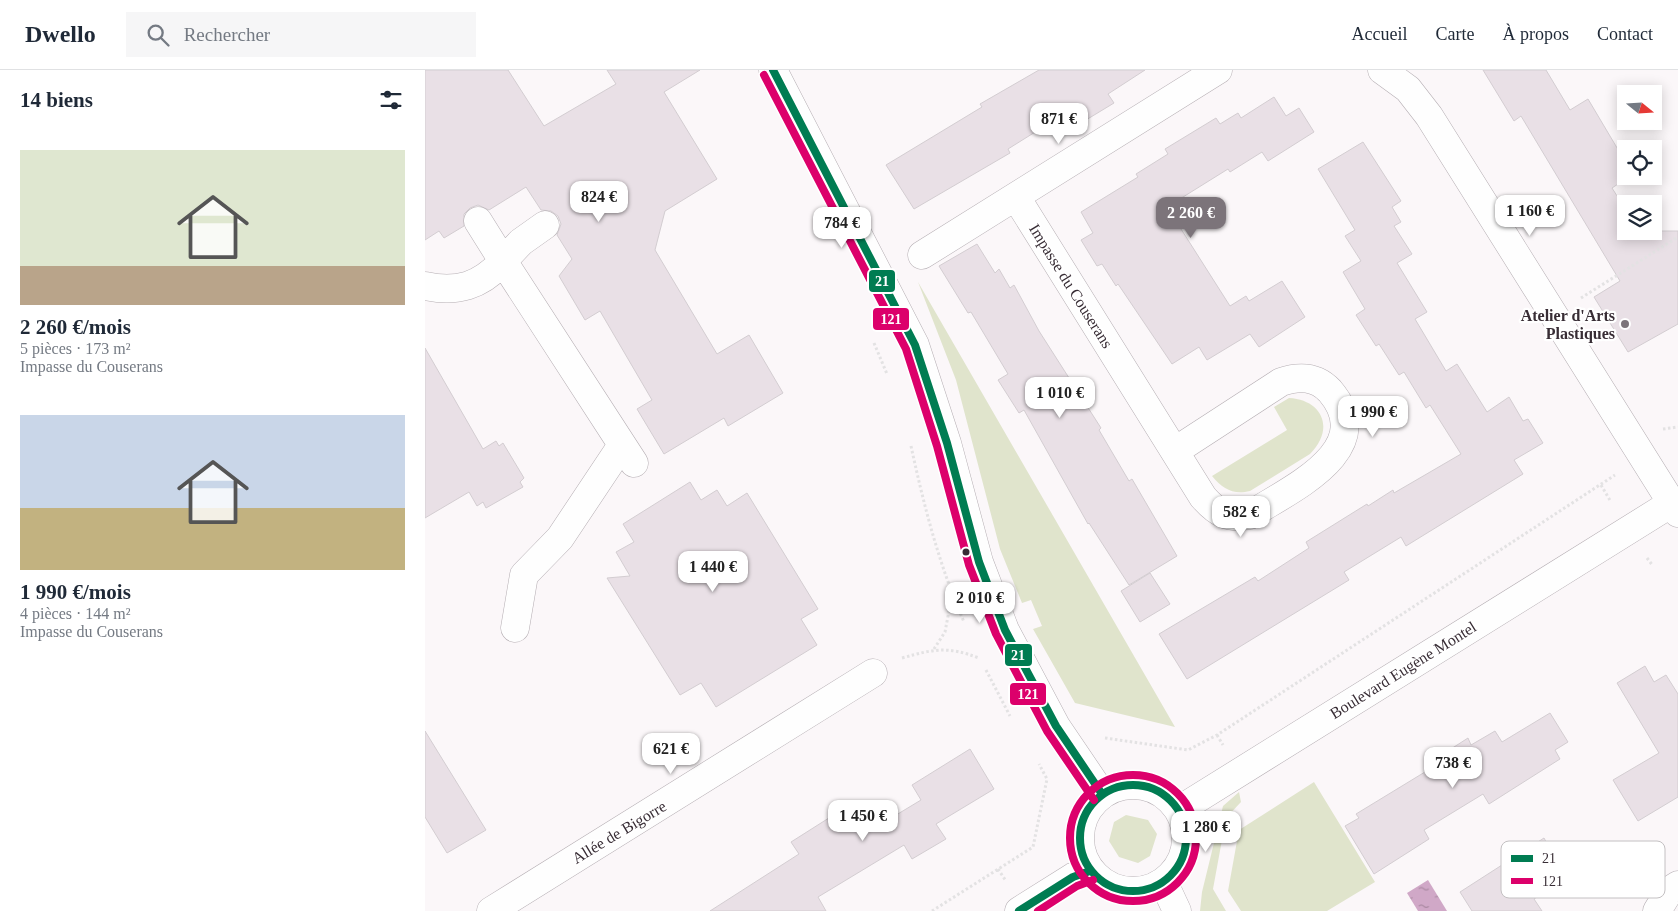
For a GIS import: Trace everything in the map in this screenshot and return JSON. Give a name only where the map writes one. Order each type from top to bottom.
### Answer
[{"type":"street","points":[[773,70],[915,345],[947,443],[979,562],[1005,630],[1065,740],[1102,794]]},
{"type":"street","points":[[922,255],[1218,70]]},
{"type":"street","points":[[1382,70],[1413,80],[1429,116],[1675,508]]},
{"type":"street","name":"Impasse du Couserans","points":[[1016,197],[1203,497],[1224,516],[1250,515],[1322,469],[1330,461],[1341,442],[1344,430],[1342,410],[1329,391],[1319,382],[1307,378],[1294,378],[1281,382],[1175,451]]},
{"type":"street","points":[[478,222],[628,454],[560,538],[524,575],[515,628]]},
{"type":"street","points":[[425,286],[440,289],[471,286],[493,272],[521,242],[545,225]]},
{"type":"street","name":"Boulevard Eugène Montel","points":[[1179,810],[1628,531],[1675,508]]},
{"type":"street","name":"Allée de Bigorre","points":[[491,911],[883,667]]},
{"type":"street","points":[[1122,785],[1144,785],[1164,794],[1179,810],[1185,824],[1187,841],[1183,857],[1175,871],[1164,882],[1145,891],[1125,892],[1106,885],[1090,871],[1081,852],[1080,830],[1087,810],[1102,794],[1122,785]]},
{"type":"street","points":[[1019,911],[1073,877],[1090,871]]},
{"type":"street","points":[[1164,882],[1177,911]]},
{"type":"street","points":[[1665,898],[1678,886]]},
{"type":"street","points":[[1657,911],[1665,898]]},
{"type":"path","points":[[1553,315],[1678,237]]},
{"type":"path","points":[[871,338],[889,379]]},
{"type":"path","points":[[909,441],[928,520],[952,595],[967,631]]},
{"type":"path","points":[[932,911],[1033,848],[1047,779],[1035,756],[1082,729],[1092,729],[1103,738],[1188,750],[1217,735],[1626,468],[1635,444]]},
{"type":"path","points":[[934,649],[945,632],[952,595]]},
{"type":"path","points":[[883,667],[934,649],[965,653],[979,658]]},
{"type":"path","points":[[975,649],[1015,724]]},
{"type":"green space","points":[[918,282],[1175,727],[1075,703],[1033,629],[1042,626],[1031,600],[1022,603],[1000,549],[956,380]]},
{"type":"green space","points":[[1289,398],[1310,404],[1322,417],[1322,435],[1310,454],[1250,491],[1233,491],[1220,484],[1212,476],[1287,430],[1274,407]]},
{"type":"green space","points":[[1314,782],[1375,882],[1327,911],[1241,911],[1228,891],[1239,830]]},
{"type":"green space","points":[[1239,792],[1241,802],[1226,818],[1213,889],[1226,911],[1200,911],[1202,892],[1223,806]]},
{"type":"green space","points":[[1126,815],[1148,820],[1157,834],[1150,856],[1138,863],[1119,857],[1109,841],[1114,822]]},
{"type":"water","points":[[1428,880],[1447,911],[1418,911],[1407,893]]},
{"type":"building","points":[[425,70],[508,70],[544,126],[616,84],[607,70],[700,70],[664,92],[717,179],[665,211],[655,250],[717,354],[749,335],[783,393],[728,426],[724,418],[664,454],[637,409],[652,400],[600,311],[585,320],[559,276],[572,259],[557,235],[561,224],[558,216],[551,211],[541,210],[526,187],[489,210],[478,205],[470,208],[464,214],[464,226],[444,238],[439,231],[425,240]]},
{"type":"building","points":[[1039,70],[1145,70],[1108,94],[1114,103],[1081,123],[1072,109],[1008,149],[1010,153],[914,209],[886,165],[982,107],[980,104]]},
{"type":"building","points":[[1483,70],[1546,70],[1570,110],[1588,99],[1617,148],[1617,185],[1612,188],[1617,196],[1617,240],[1662,240],[1662,231],[1678,231],[1678,324],[1628,352],[1594,297],[1620,281],[1521,116],[1514,121]]},
{"type":"building","points":[[1274,97],[1286,116],[1299,108],[1314,132],[1268,161],[1262,152],[1230,172],[1228,169],[1167,207],[1230,306],[1246,296],[1249,301],[1282,281],[1305,317],[1259,347],[1250,334],[1207,360],[1199,347],[1172,364],[1118,284],[1116,286],[1102,264],[1097,266],[1081,240],[1093,233],[1081,212],[1138,177],[1136,174],[1168,154],[1165,149],[1216,118],[1220,124],[1238,113],[1241,118]]},
{"type":"building","points":[[1363,142],[1401,201],[1392,207],[1401,222],[1394,226],[1412,254],[1397,263],[1427,312],[1415,319],[1446,371],[1457,364],[1487,412],[1509,397],[1523,421],[1528,419],[1543,443],[1514,460],[1523,474],[1406,546],[1401,537],[1344,572],[1349,580],[1187,679],[1159,634],[1255,577],[1258,581],[1309,548],[1306,542],[1367,504],[1368,506],[1393,490],[1394,493],[1461,454],[1430,405],[1426,408],[1404,372],[1399,375],[1379,344],[1376,346],[1356,315],[1365,309],[1343,272],[1361,261],[1345,236],[1355,230],[1318,169]]},
{"type":"building","points":[[977,244],[995,273],[999,269],[1010,288],[1014,285],[1039,331],[1101,428],[1099,430],[1129,481],[1132,479],[1177,556],[1129,585],[1088,524],[1024,410],[1019,413],[998,380],[1008,374],[971,312],[968,313],[939,266]]},
{"type":"building","points":[[425,348],[483,449],[496,441],[499,446],[503,443],[524,478],[520,482],[523,487],[486,508],[483,502],[477,506],[469,492],[425,518]]},
{"type":"building","points":[[690,482],[701,500],[717,490],[727,506],[747,493],[818,609],[801,619],[817,645],[716,707],[701,683],[680,695],[607,578],[630,576],[616,552],[634,542],[623,524]]},
{"type":"building","points":[[1150,573],[1170,604],[1140,622],[1121,591]]},
{"type":"building","points":[[1645,666],[1654,682],[1666,675],[1678,694],[1678,797],[1638,821],[1613,780],[1659,753],[1617,683]]},
{"type":"building","points":[[1550,713],[1568,742],[1555,750],[1560,759],[1489,804],[1483,794],[1424,830],[1429,839],[1374,874],[1345,826],[1359,818],[1356,814],[1443,761],[1440,756],[1468,738],[1471,745],[1495,731],[1502,742]]},
{"type":"building","points":[[425,731],[486,830],[447,853],[425,817]]},
{"type":"building","points":[[970,749],[994,789],[936,824],[946,839],[912,859],[904,845],[818,897],[826,911],[710,911],[799,854],[791,842],[851,804],[868,832],[921,800],[912,785]]},
{"type":"building","points":[[1501,866],[1501,898],[1536,898],[1534,899],[1542,911],[1472,911],[1460,892]]},
{"type":"transit line","name":"21","points":[[773,70],[915,345],[947,443],[979,562],[1005,630],[1056,726],[1102,794]]},
{"type":"transit line","name":"121","points":[[764,75],[906,349],[937,446],[969,565],[996,634],[1047,731],[1094,800]]},
{"type":"transit line","name":"121","points":[[1133,775],[1157,780],[1168,785],[1178,793],[1186,803],[1191,814],[1196,838],[1191,862],[1186,873],[1178,883],[1168,891],[1157,896],[1133,901],[1109,896],[1098,891],[1088,883],[1080,873],[1075,862],[1070,838],[1075,814],[1080,803],[1088,793],[1098,785],[1109,780],[1133,775]]},
{"type":"transit line","name":"21","points":[[1133,785],[1153,789],[1171,800],[1182,818],[1186,838],[1182,858],[1171,876],[1153,887],[1133,891],[1113,887],[1095,876],[1084,858],[1080,838],[1084,818],[1095,800],[1113,789],[1133,785]]},
{"type":"transit line","name":"21","points":[[1019,911],[1073,877],[1090,871]]},
{"type":"transit line","name":"121","points":[[1038,911],[1077,886],[1093,880]]},
{"type":"place","name":"Atelier d'Arts Plastiques","points":[[1625,324]]}]
